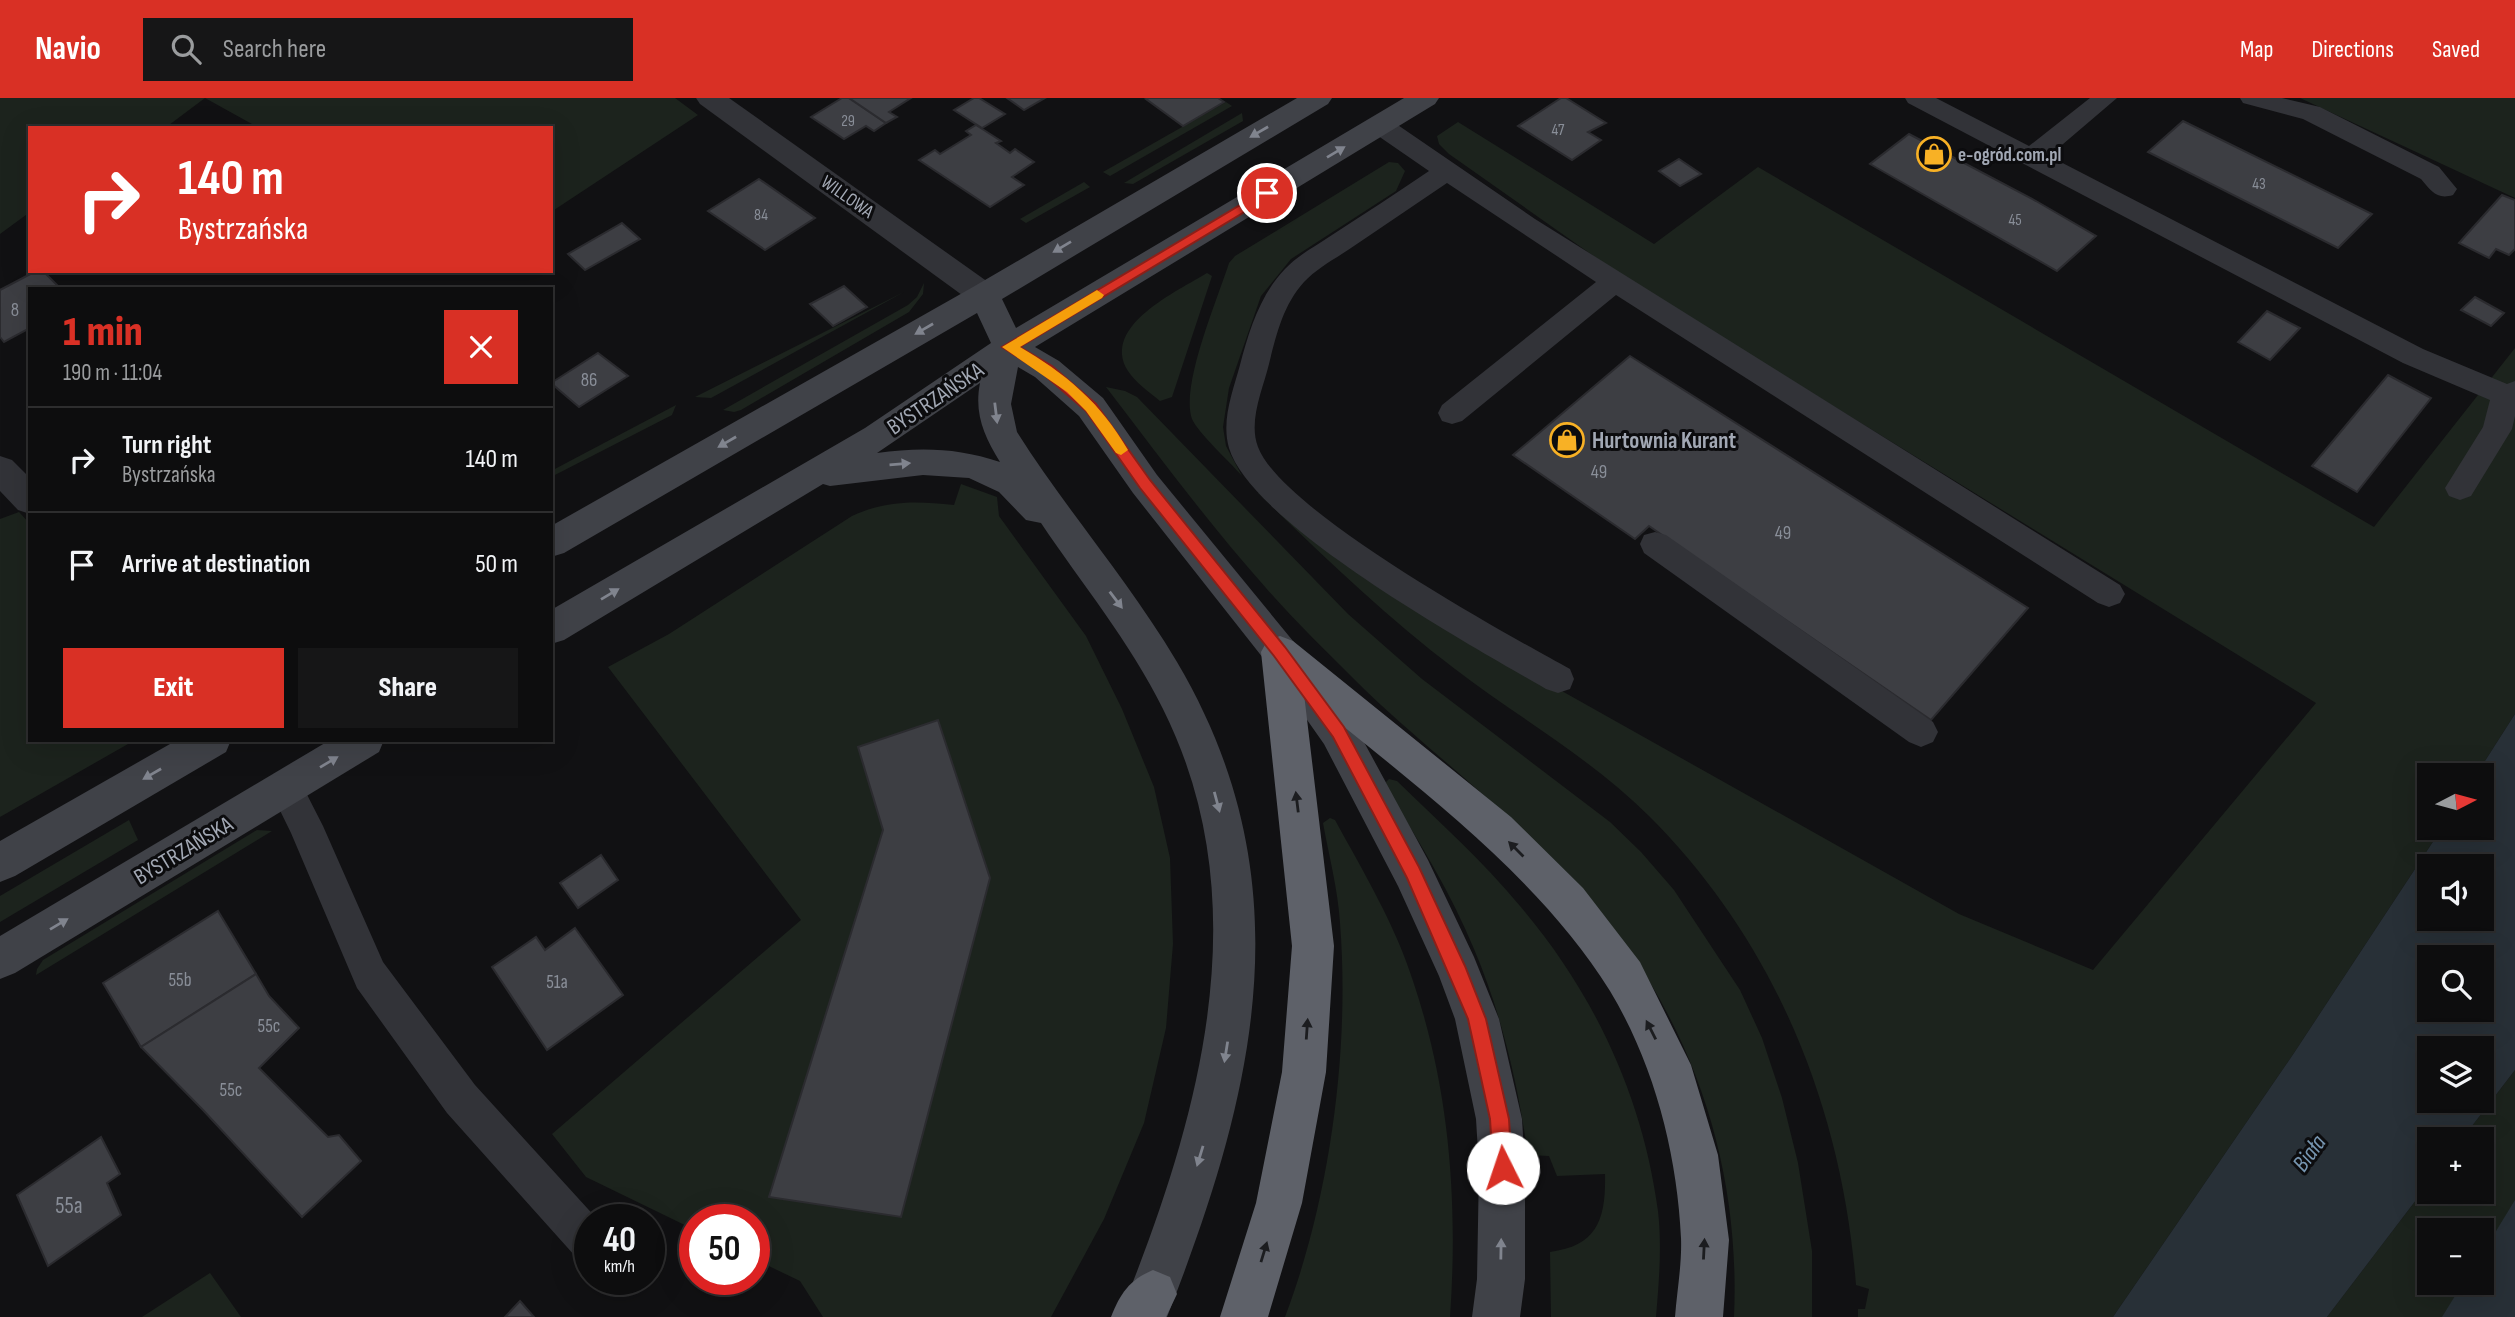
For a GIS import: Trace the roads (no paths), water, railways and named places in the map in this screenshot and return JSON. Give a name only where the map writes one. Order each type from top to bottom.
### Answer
[{"type":"highway","points":[[1244,1317],[1279,1203],[1304,1072],[1313,946],[1280,652]]},
{"type":"highway","points":[[1280,652],[1497,830],[1568,902],[1625,977],[1669,1065],[1695,1155],[1705,1240],[1699,1317]]},
{"type":"main road","points":[[553,542],[984,295],[1318,98]]},
{"type":"main road","name":"BYSTRZAŃSKA","points":[[553,628],[877,437],[1009,347],[1425,98]]},
{"type":"main road","points":[[984,295],[1009,347],[1047,369],[1091,407],[1145,484],[1280,652],[1338,732],[1413,873],[1459,972],[1477,1019],[1489,1067],[1500,1131],[1501,1279],[1496,1317]]},
{"type":"main road","points":[[1009,347],[997,378],[994,400],[997,424],[1074,546],[1122,607],[1166,678],[1196,738],[1218,803],[1232,881],[1235,967],[1230,1028],[1220,1091],[1191,1189],[1144,1309]]},
{"type":"main road","points":[[808,476],[901,463],[946,461],[984,470],[1011,483],[1074,546]]},
{"type":"main road","points":[[0,863],[209,742]]},
{"type":"main road","name":"BYSTRZAŃSKA","points":[[0,959],[362,742]]},
{"type":"street","name":"WILLOWA","points":[[710,98],[984,295]]},
{"type":"street","points":[[0,469],[28,498]]},
{"type":"lane","points":[[1917,98],[2413,356],[2511,394],[2497,429],[2460,488]]},
{"type":"lane","points":[[2030,158],[2105,98]]},
{"type":"lane","points":[[2252,98],[2311,113],[2430,173],[2444,189]]},
{"type":"lane","points":[[1380,125],[1615,281],[2109,594]]},
{"type":"lane","points":[[1447,171],[1301,269],[1280,295],[1257,353],[1238,429],[1245,453],[1256,470],[1273,491],[1296,511],[1475,633],[1558,679]]},
{"type":"lane","points":[[1452,413],[1615,281]]},
{"type":"lane","points":[[1655,544],[1921,732]]},
{"type":"lane","points":[[286,788],[306,826],[370,975],[461,1099],[574,1223]]},
{"type":"water","name":"Biała","points":[[2515,714],[2515,1070],[2494,1097],[2494,1036],[2417,1036],[2417,1113],[2482,1113],[2471,1127],[2417,1127],[2417,1199],[2327,1317],[2113,1317],[2294,1053],[2417,866],[2417,931],[2494,931],[2494,854],[2425,854],[2434,840],[2494,840],[2494,763],[2484,763]]},
{"type":"water","points":[[2515,1200],[2515,1317],[2442,1317],[2456,1295],[2494,1295],[2494,1234]]},
{"type":"place","name":"e-ogród.com.pl","points":[[1934,154]]},
{"type":"place","name":"Hurtownia Kurant","points":[[1567,440]]}]
